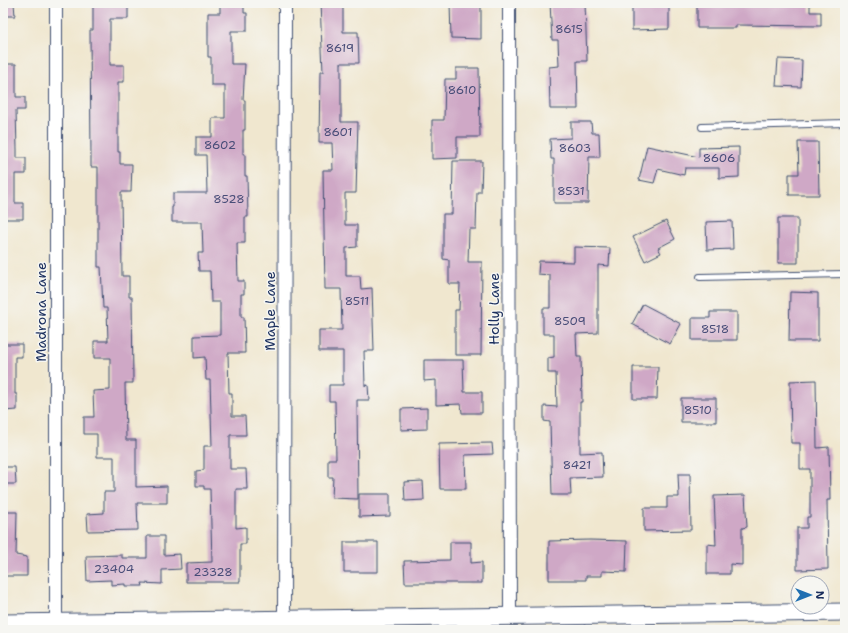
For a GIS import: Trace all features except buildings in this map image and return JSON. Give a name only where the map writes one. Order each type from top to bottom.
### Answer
[{"type":"street","name":"Madrona Lane","points":[[56,3],[56,622]]},
{"type":"street","name":"Maple Lane","points":[[284,619],[285,3]]},
{"type":"street","name":"Holly Lane","points":[[509,3],[510,616]]},
{"type":"street","points":[[11,625],[56,622],[172,625],[284,619],[374,624],[442,623],[510,616],[845,612]]},
{"type":"lane","points":[[702,127],[845,123]]},
{"type":"lane","points":[[700,276],[845,274]]}]
